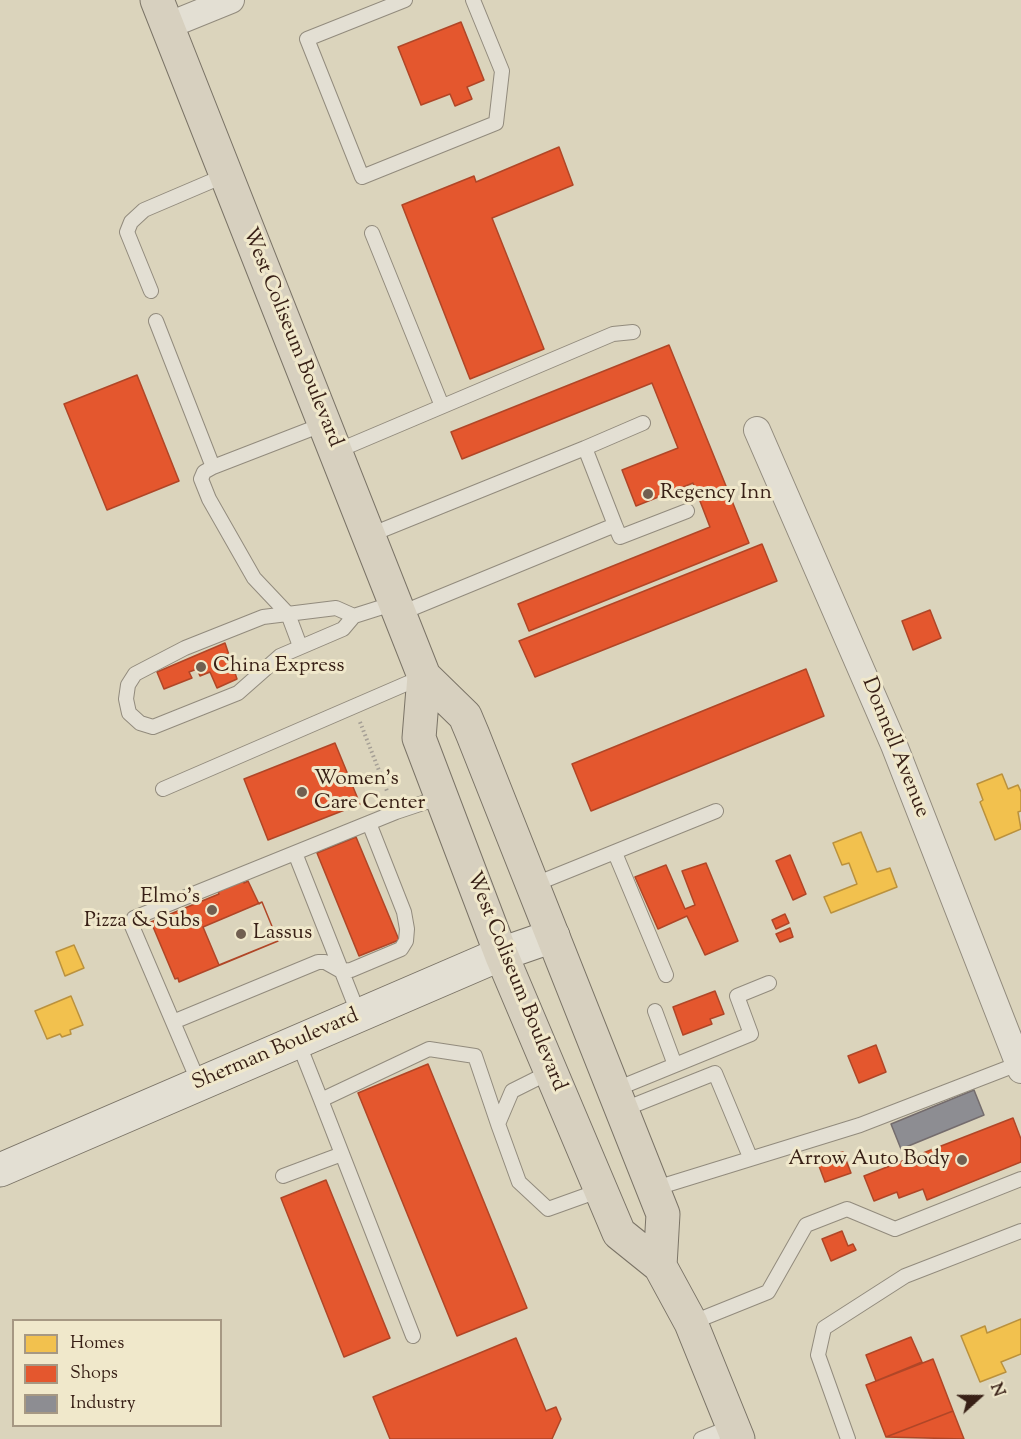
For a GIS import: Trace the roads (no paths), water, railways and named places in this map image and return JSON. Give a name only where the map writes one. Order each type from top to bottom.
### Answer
[{"type":"highway","name":"West Coliseum Boulevard","points":[[162,13],[424,676],[419,738],[501,954],[619,1233],[660,1266],[691,1323],[736,1432]]},
{"type":"highway","name":"West Coliseum Boulevard","points":[[424,676],[465,716],[533,885],[663,1214],[660,1266]]},
{"type":"main road","name":"Sherman Boulevard","points":[[0,1170],[501,954],[553,936]]},
{"type":"street","points":[[162,13],[231,0]]},
{"type":"street","name":"Donnell Avenue","points":[[758,430],[894,745],[1020,1067]]},
{"type":"lane","points":[[405,0],[373,6],[307,39],[362,177],[496,123],[501,71],[473,0]]},
{"type":"lane","points":[[151,291],[127,232],[131,222],[144,210],[226,175]]},
{"type":"lane","points":[[372,233],[442,406]]},
{"type":"lane","points":[[156,321],[213,467]]},
{"type":"lane","points":[[300,646],[288,614],[254,578],[209,499],[201,479],[204,472],[213,467],[442,406],[613,334],[633,332]]},
{"type":"lane","points":[[370,535],[643,423]]},
{"type":"lane","points":[[585,448],[620,537],[687,511]]},
{"type":"lane","points":[[354,616],[343,629],[280,656],[238,693],[153,727],[140,723],[129,712],[126,699],[128,685],[135,674],[185,648],[263,617],[336,608],[354,616],[399,608],[615,525]]},
{"type":"lane","points":[[163,789],[424,676]]},
{"type":"lane","points":[[199,1083],[132,926],[134,918],[369,823],[441,797]]},
{"type":"lane","points":[[533,885],[716,811]]},
{"type":"lane","points":[[173,1022],[318,962],[325,962],[342,971],[351,970],[401,948],[406,941],[405,912],[369,823]]},
{"type":"lane","points":[[295,853],[359,1016]]},
{"type":"lane","points":[[615,853],[666,975]]},
{"type":"lane","points":[[618,1100],[675,1065],[752,1034],[737,996],[769,983]]},
{"type":"lane","points":[[655,1011],[675,1065]]},
{"type":"lane","points":[[298,1042],[413,1336]]},
{"type":"lane","points":[[321,1100],[429,1049],[475,1056],[519,1182],[548,1209],[601,1190]]},
{"type":"lane","points":[[653,1189],[750,1157],[860,1125],[1020,1067]]},
{"type":"lane","points":[[498,1124],[512,1092],[552,1071]]},
{"type":"lane","points":[[618,1100],[715,1072],[750,1157]]},
{"type":"lane","points":[[284,1176],[342,1154]]},
{"type":"lane","points":[[691,1323],[768,1292],[806,1225],[848,1209],[895,1229],[1021,1179]]},
{"type":"lane","points":[[848,1439],[818,1354],[824,1328],[905,1276],[1021,1231]]},
{"type":"lane","points":[[701,1439],[736,1432]]},
{"type":"place","name":"Regency Inn","points":[[648,494]]},
{"type":"place","name":"China Express","points":[[201,667]]},
{"type":"place","name":"Women's Care Center","points":[[302,792]]},
{"type":"place","name":"Elmo's Pizza & Subs","points":[[212,910]]},
{"type":"place","name":"Lassus","points":[[241,934]]},
{"type":"place","name":"Arrow Auto Body","points":[[962,1160]]}]
